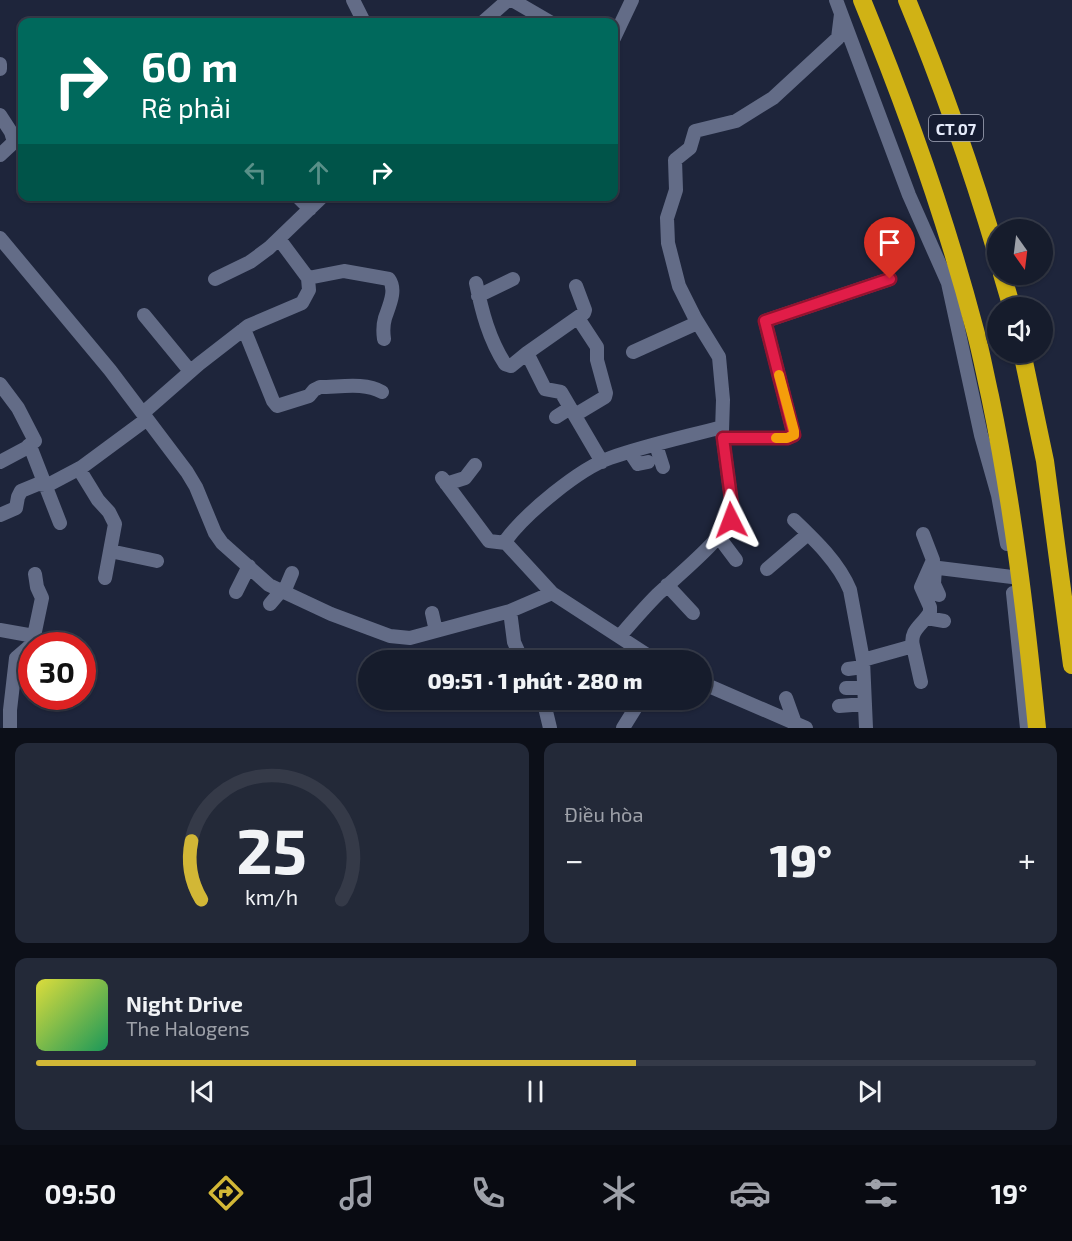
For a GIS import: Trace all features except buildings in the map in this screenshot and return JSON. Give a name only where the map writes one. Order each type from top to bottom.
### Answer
[{"type":"highway","name":"CT.07","points":[[862,0],[894,76],[937,196],[976,332],[1005,470],[1030,654],[1037,728]]},
{"type":"highway","name":"CT.07","points":[[907,0],[976,183],[987,220]]},
{"type":"highway","points":[[1024,363],[1046,461],[1072,665]]},
{"type":"street","points":[[353,0],[362,18]]},
{"type":"street","points":[[488,18],[510,0],[543,18]]},
{"type":"street","points":[[618,30],[632,0]]},
{"type":"street","points":[[836,0],[909,195],[948,283],[981,435],[998,495],[1012,577],[1027,728]]},
{"type":"street","points":[[620,636],[667,585],[718,536],[731,520],[733,513],[722,433],[723,400],[719,357],[697,323],[679,286],[668,243],[667,218],[676,190],[675,160],[690,148],[695,131],[736,121],[773,98],[835,41],[839,35],[838,26],[841,14]]},
{"type":"street","points":[[0,64],[0,69]]},
{"type":"street","points":[[0,115],[12,132],[14,142],[0,155]]},
{"type":"street","points":[[302,201],[310,209]]},
{"type":"street","points":[[215,279],[250,262],[279,239],[318,201]]},
{"type":"street","points":[[0,238],[110,370],[187,472],[215,533],[222,543],[269,585],[332,614],[397,638],[410,638],[510,611],[552,593]]},
{"type":"street","points":[[0,515],[16,508],[21,491],[38,484],[46,485],[79,469],[145,416],[190,371],[244,329],[302,303],[309,290],[308,278],[279,239]]},
{"type":"street","points":[[308,278],[344,271],[389,279],[393,286],[383,327],[384,339]]},
{"type":"street","points":[[513,279],[477,289],[493,344],[506,364],[511,366],[578,318],[585,310],[576,286]]},
{"type":"street","points":[[506,543],[526,516],[583,471],[602,462],[656,445],[722,433],[787,438],[794,435],[765,321],[890,279]]},
{"type":"street","points":[[144,315],[190,371]]},
{"type":"street","points":[[556,417],[606,397],[597,360],[597,347],[578,318]]},
{"type":"street","points":[[633,352],[697,323]]},
{"type":"street","points":[[244,329],[273,402],[277,406],[309,396],[320,387],[375,387],[382,392]]},
{"type":"street","points":[[527,353],[545,389],[561,392],[602,462]]},
{"type":"street","points":[[0,384],[18,408],[35,441],[0,462]]},
{"type":"street","points":[[656,445],[663,467]]},
{"type":"street","points":[[28,446],[60,523]]},
{"type":"street","points":[[630,452],[638,464],[648,462]]},
{"type":"street","points":[[475,465],[469,476],[459,481],[444,481],[489,541],[506,543],[552,593],[640,650]]},
{"type":"street","points":[[79,469],[115,524],[105,578]]},
{"type":"street","points":[[794,520],[846,580],[850,590],[863,664],[866,728]]},
{"type":"street","points":[[767,569],[808,534]]},
{"type":"street","points":[[922,534],[933,560],[934,584],[939,595]]},
{"type":"street","points":[[718,536],[736,560]]},
{"type":"street","points":[[110,551],[157,561]]},
{"type":"street","points":[[236,592],[249,566]]},
{"type":"street","points":[[933,567],[1012,577]]},
{"type":"street","points":[[921,682],[911,639],[912,633],[927,618],[931,610],[921,587],[933,567]]},
{"type":"street","points":[[270,604],[282,591],[292,573]]},
{"type":"street","points":[[35,574],[42,598],[35,632]]},
{"type":"street","points":[[667,585],[693,613]]},
{"type":"street","points":[[510,611],[514,642],[518,650]]},
{"type":"street","points":[[432,613],[436,631]]},
{"type":"street","points":[[927,618],[944,621]]},
{"type":"street","points":[[0,630],[18,633]]},
{"type":"street","points":[[848,669],[913,646]]},
{"type":"street","points":[[10,728],[7,678],[18,656]]},
{"type":"street","points":[[712,687],[801,725]]},
{"type":"street","points":[[846,688],[864,688]]},
{"type":"street","points":[[786,698],[801,725]]},
{"type":"street","points":[[839,706],[865,704]]},
{"type":"street","points":[[546,710],[550,728]]},
{"type":"street","points":[[623,728],[634,710]]},
{"type":"slow traffic","points":[[776,438],[787,438],[794,435],[779,375]]},
{"type":"route","points":[[731,520],[733,513],[723,438],[787,438],[794,435],[765,321],[890,279]]}]
